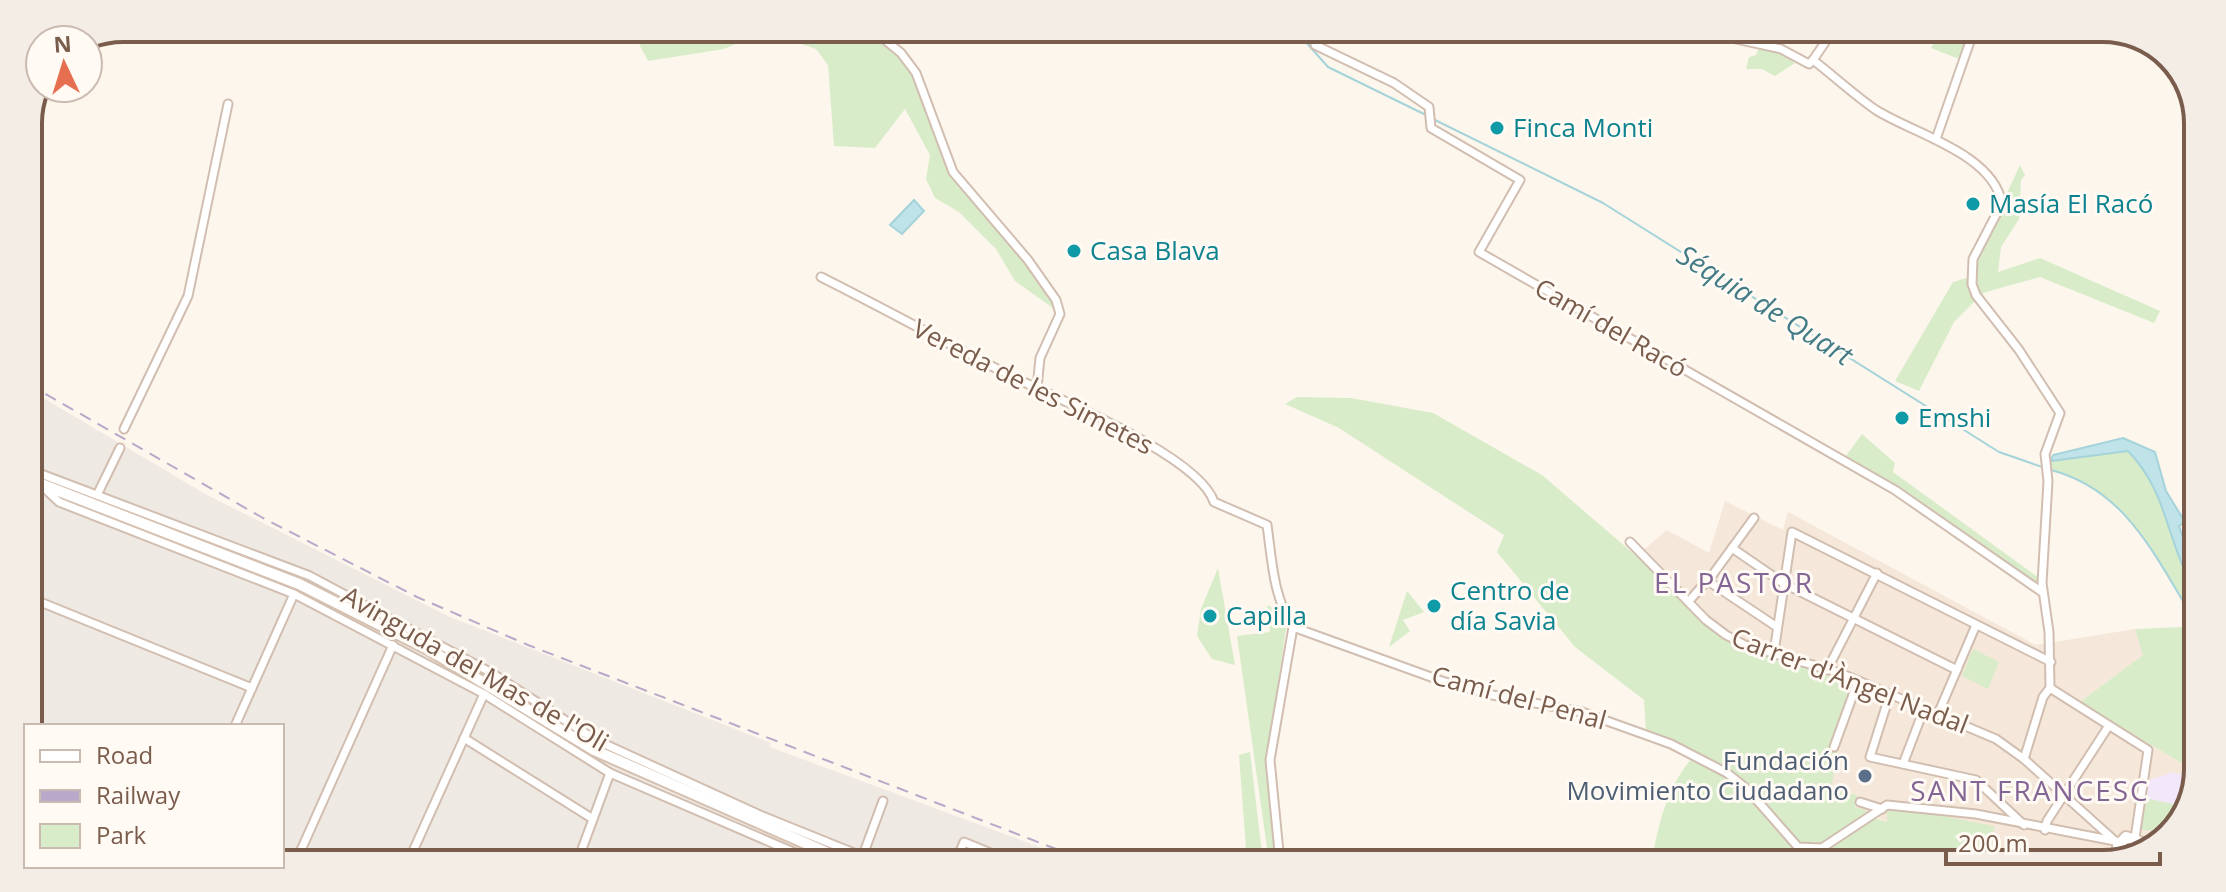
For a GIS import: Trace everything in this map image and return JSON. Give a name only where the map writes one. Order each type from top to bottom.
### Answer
[{"type":"main road","points":[[42,484],[299,584],[428,649],[594,750],[821,850]]},
{"type":"main road","points":[[2119,848],[2118,842],[2126,837],[2136,843]]},
{"type":"street","points":[[888,42],[901,53],[916,73],[953,172],[1026,257],[1056,300],[1060,314],[1040,358],[1037,388]]},
{"type":"street","name":"Camí del Racó","points":[[1315,42],[1315,45],[1394,83],[1429,107],[1431,128],[1520,180],[1479,252],[1895,490],[2042,592]]},
{"type":"street","points":[[1741,42],[1781,49],[1809,64],[1825,42]]},
{"type":"street","points":[[1936,139],[1970,42]]},
{"type":"street","points":[[1813,60],[1877,110],[1936,139],[1984,171],[2000,195],[1998,213],[1977,250],[1970,276],[1976,295],[2019,350],[2060,413],[2045,454],[2048,481],[2042,592],[2051,662],[2050,688],[2043,697],[2024,759]]},
{"type":"street","points":[[124,429],[188,296],[228,104]]},
{"type":"street","name":"Vereda de les Simetes","points":[[821,277],[1131,434],[1194,477],[1212,494],[1214,502],[1267,525],[1279,600],[1293,627]]},
{"type":"street","points":[[98,493],[120,448]]},
{"type":"street","name":"Avinguda del Mas de l'Oli","points":[[42,474],[310,576],[490,672],[596,740],[760,815],[850,850]]},
{"type":"street","name":"Avinguda del Mas de l'Oli","points":[[42,488],[59,502],[294,594],[484,694],[610,773],[788,850]]},
{"type":"street","points":[[1689,601],[1754,518]]},
{"type":"street","points":[[1774,652],[1792,532],[2051,662]]},
{"type":"street","name":"Carrer d'Àngel Nadal","points":[[1630,542],[1726,635],[1745,645],[1858,681],[1889,697],[1996,739],[2024,759],[2118,842]]},
{"type":"street","points":[[1732,548],[1783,583],[1957,670]]},
{"type":"street","points":[[1827,670],[1877,573]]},
{"type":"street","points":[[1706,583],[1777,627]]},
{"type":"street","points":[[236,724],[294,594]]},
{"type":"street","points":[[42,603],[252,688]]},
{"type":"street","points":[[1938,714],[1976,625]]},
{"type":"street","points":[[1279,850],[1270,760],[1293,627]]},
{"type":"street","name":"Camí del Penal","points":[[1293,627],[1442,681],[1487,694],[1582,712],[1671,744],[1727,773],[1747,789],[1798,847],[1822,848],[1885,807]]},
{"type":"street","points":[[301,850],[393,645]]},
{"type":"street","points":[[1834,747],[1858,681]]},
{"type":"street","points":[[2050,688],[2148,750],[2139,842]]},
{"type":"street","points":[[414,850],[484,694]]},
{"type":"street","points":[[1889,697],[1870,757],[1976,780],[2025,826]]},
{"type":"street","points":[[1903,764],[1924,709]]},
{"type":"street","points":[[2045,830],[2047,821],[2108,727]]},
{"type":"street","points":[[464,738],[593,819]]},
{"type":"street","points":[[582,850],[610,773]]},
{"type":"street","points":[[865,850],[883,801]]},
{"type":"street","points":[[1860,802],[1885,807],[1976,814],[2118,842]]},
{"type":"street","points":[[961,850],[964,842],[983,850]]},
{"type":"shaded area","points":[[42,397],[207,495],[450,617],[771,743],[770,747],[1047,850],[284,850],[284,724],[42,724]]},
{"type":"shaded area","points":[[1725,501],[1783,530],[1788,512],[2036,645],[2135,629],[2144,655],[2080,702],[2184,765],[2176,805],[2148,836],[2114,849],[1886,850],[1887,822],[1855,808],[1857,795],[1831,790],[1633,559],[1667,530],[1709,553]]},
{"type":"shaded area","points":[[2173,772],[2183,775],[2176,805],[2145,798],[2147,781]]},
{"type":"green space","points":[[638,42],[740,42],[724,49],[648,61]]},
{"type":"green space","points":[[796,42],[886,42],[901,53],[916,73],[946,158],[1056,300],[1053,308],[1015,281],[996,249],[959,212],[935,198],[926,179],[930,155],[905,109],[875,148],[834,146],[828,65],[816,49]]},
{"type":"green space","points":[[1934,42],[1968,42],[1962,60],[1931,48]]},
{"type":"green space","points":[[1760,47],[1780,52],[1795,63],[1775,76],[1762,69],[1746,69],[1749,57],[1756,55]]},
{"type":"green space","points":[[2020,165],[2025,175],[2021,180],[2019,219],[2001,247],[1998,272],[2040,258],[2160,311],[2154,323],[2040,277],[1983,293],[1954,322],[1919,391],[1895,381],[1953,282],[1973,276],[1973,266]]},
{"type":"green space","points":[[1297,397],[1351,398],[1433,413],[1542,475],[1684,597],[1723,639],[1851,684],[1831,748],[1838,750],[1831,789],[1857,795],[1855,807],[1873,813],[1863,822],[1871,817],[1887,822],[1887,805],[1994,826],[1991,850],[1654,850],[1665,807],[1677,780],[1693,757],[1727,773],[1759,799],[1730,772],[1646,732],[1644,700],[1575,647],[1497,552],[1504,535],[1339,428],[1285,404]]},
{"type":"green space","points":[[1862,434],[1895,463],[1893,472],[2042,580],[2042,592],[1948,524],[1843,460]]},
{"type":"green space","points":[[2128,451],[2140,463],[2170,521],[2184,568],[2184,603],[2151,549],[2119,509],[2099,492],[2049,469],[2051,461]]},
{"type":"green space","points":[[1218,568],[1235,665],[1212,659],[1197,636],[1201,609]]},
{"type":"green space","points":[[1407,591],[1424,612],[1403,620],[1410,631],[1389,647]]},
{"type":"green space","points":[[1267,605],[1275,609],[1286,628],[1268,755],[1275,850],[1267,850],[1237,636],[1270,632]]},
{"type":"green space","points":[[2135,629],[2184,629],[2184,765],[2080,702],[2143,655]]},
{"type":"green space","points":[[1973,649],[1999,662],[1988,689],[1962,676]]},
{"type":"green space","points":[[1250,752],[1262,850],[1246,850],[1239,755]]},
{"type":"green space","points":[[2145,798],[2176,805],[2155,831],[2143,830],[2139,824]]},
{"type":"water","points":[[914,200],[924,211],[902,234],[890,225]]},
{"type":"water","points":[[2123,438],[2155,452],[2166,491],[2184,520],[2179,526],[2184,540],[2184,568],[2152,484],[2128,451],[2051,461],[2053,455]]},
{"type":"waterway","name":"Séquia de Quart","points":[[1306,42],[1328,67],[1428,116]]},
{"type":"waterway","name":"Séquia de Quart","points":[[1433,119],[1603,203],[1999,452],[2045,468]]},
{"type":"waterway","name":"Séquia de Quart","points":[[2051,470],[2100,493],[2119,510],[2152,550],[2184,603]]},
{"type":"railway","points":[[42,392],[263,518],[417,597],[528,645],[1059,850]]},
{"type":"place","name":"Finca Monti","points":[[1497,128]]},
{"type":"place","name":"Masía El Racó","points":[[1973,204]]},
{"type":"place","name":"Casa Blava","points":[[1074,251]]},
{"type":"place","name":"Emshi","points":[[1902,418]]},
{"type":"place","name":"Centro de día Savia","points":[[1434,606]]},
{"type":"place","name":"Capilla","points":[[1210,616]]},
{"type":"place","name":"Fundación Movimiento Ciudadano","points":[[1865,776]]},
{"type":"district","name":"EL PASTOR","points":[[1734,583]]},
{"type":"district","name":"SANT FRANCESC","points":[[2030,791]]}]
